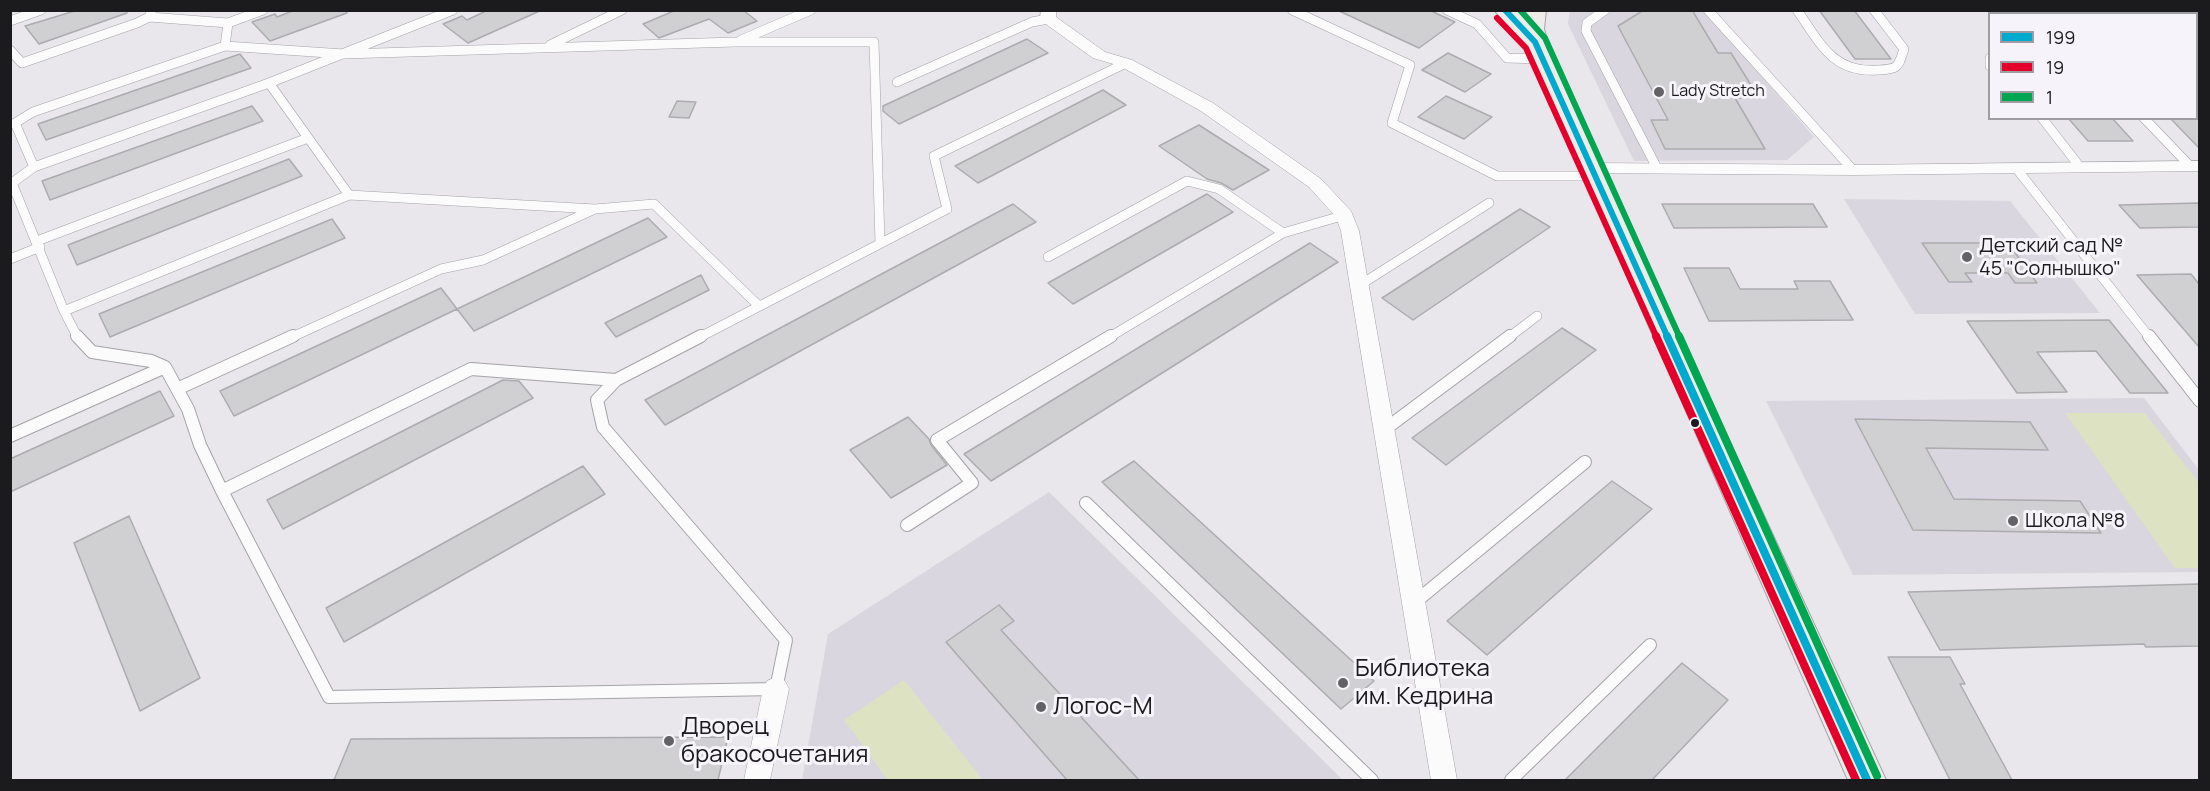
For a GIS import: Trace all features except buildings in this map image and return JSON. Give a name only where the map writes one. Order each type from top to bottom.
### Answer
[{"type":"main road","points":[[1504,10],[1523,27],[1538,50],[1867,780]]},
{"type":"main road","points":[[1535,10],[1532,26],[1538,50]]},
{"type":"street","points":[[1049,15],[1099,55],[1126,63],[1217,114],[1315,183],[1345,215],[1360,285],[1444,780]]},
{"type":"street","points":[[1593,172],[1657,168],[1853,170],[2194,166]]},
{"type":"street","points":[[757,780],[776,689]]},
{"type":"lane","points":[[10,21],[41,10]]},
{"type":"lane","points":[[10,50],[22,63],[137,23],[151,14],[228,23],[263,10]]},
{"type":"lane","points":[[453,10],[269,83],[34,167],[12,183],[64,311],[80,341],[92,352],[151,361],[165,367],[222,491],[329,697],[776,689],[786,640],[603,427],[597,400],[616,380],[947,209],[934,156],[1126,63]]},
{"type":"lane","points":[[546,47],[622,10]]},
{"type":"lane","points":[[735,42],[811,10]]},
{"type":"lane","points":[[1292,10],[1410,65],[1392,123],[1497,177],[1593,172]]},
{"type":"lane","points":[[1447,10],[1477,24],[1507,58],[1538,50]]},
{"type":"lane","points":[[1605,10],[1587,23],[1586,31],[1657,168]]},
{"type":"lane","points":[[1708,10],[1853,170]]},
{"type":"lane","points":[[1797,10],[1836,63],[1857,70],[1894,69],[1898,66],[1904,48],[1874,10]]},
{"type":"lane","points":[[897,82],[1049,15]]},
{"type":"lane","points":[[225,46],[228,23]]},
{"type":"lane","points":[[34,167],[15,123],[33,112],[225,46],[344,54],[735,42],[874,42],[880,243]]},
{"type":"lane","points":[[269,83],[349,195]]},
{"type":"lane","points":[[2044,120],[2080,167]]},
{"type":"lane","points":[[2146,120],[2194,166]]},
{"type":"lane","points":[[10,259],[38,244],[308,138]]},
{"type":"lane","points":[[2016,168],[2199,400]]},
{"type":"lane","points":[[1048,257],[1187,181],[1219,189],[1283,233]]},
{"type":"lane","points":[[64,311],[349,195],[595,209],[654,204],[759,306]]},
{"type":"lane","points":[[1360,285],[1488,203]]},
{"type":"lane","points":[[177,389],[441,269],[483,260],[595,209]]},
{"type":"lane","points":[[907,525],[972,483],[937,440],[1283,233],[1345,215]]},
{"type":"lane","points":[[1384,430],[1537,316]]},
{"type":"lane","points":[[10,436],[165,367]]},
{"type":"lane","points":[[222,491],[471,369],[616,380]]},
{"type":"lane","points":[[1414,603],[1585,462]]},
{"type":"lane","points":[[1086,503],[1372,780]]},
{"type":"lane","points":[[1511,780],[1650,645]]},
{"type":"shaded area","points":[[1570,10],[1705,11],[1814,137],[1787,160],[1634,161],[1568,24]]},
{"type":"shaded area","name":"Детский сад № 45 \"Солнышко\"","points":[[1844,199],[2010,201],[2100,313],[1915,314]]},
{"type":"shaded area","name":"Школа №8","points":[[2144,398],[2199,470],[2199,572],[1853,575],[1766,401]]},
{"type":"shaded area","name":"Логос-М","points":[[1049,492],[1343,780],[802,780],[828,634]]},
{"type":"green space","points":[[2065,413],[2145,413],[2199,483],[2199,568],[2175,568]]},
{"type":"green space","points":[[904,680],[983,780],[888,780],[844,720]]},
{"type":"transit line","name":"199","points":[[1505,10],[1535,42],[1867,780]]},
{"type":"transit line","name":"1","points":[[1520,10],[1545,38],[1877,776]]},
{"type":"transit line","name":"19","points":[[1497,18],[1526,48],[1856,780]]},
{"type":"place","name":"Lady Stretch","points":[[1659,92]]},
{"type":"place","name":"Детский сад № 45 \"Солнышко\"","points":[[1967,257]]},
{"type":"place","name":"Школа №8","points":[[2013,521]]},
{"type":"place","name":"Библиотека им. Кедрина","points":[[1343,683]]},
{"type":"place","name":"Логос-М","points":[[1041,707]]},
{"type":"place","name":"Дворец бракосочетания","points":[[669,741]]}]
